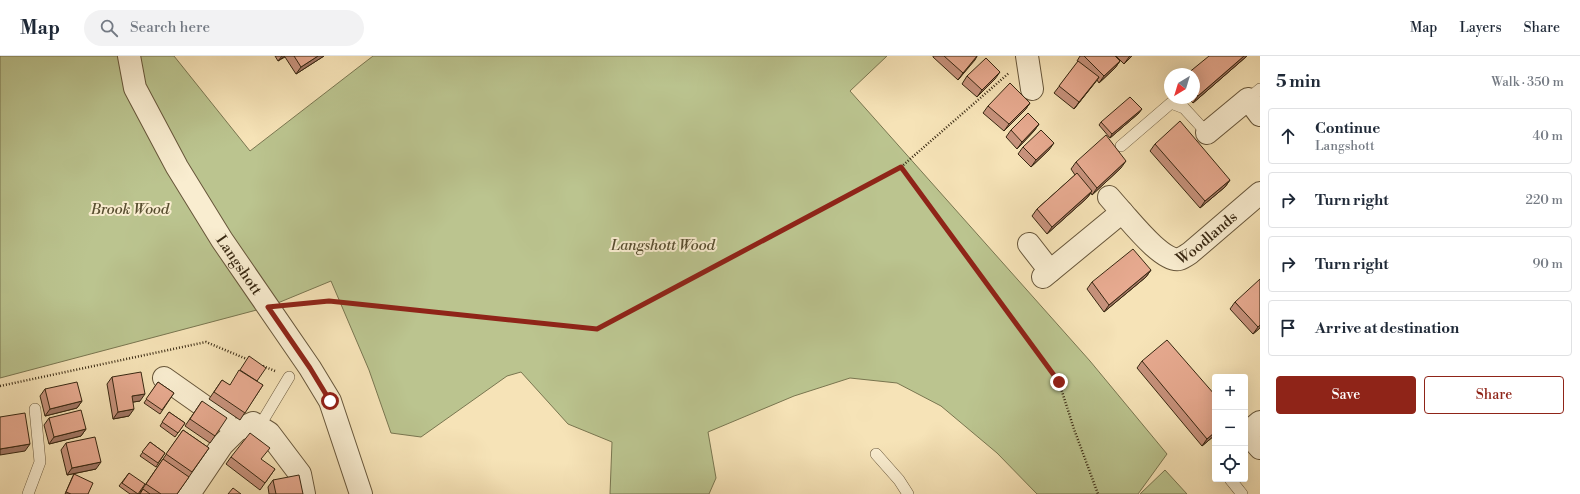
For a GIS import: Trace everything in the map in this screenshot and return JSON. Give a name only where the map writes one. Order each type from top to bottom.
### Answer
[{"type":"street","name":"Langshott","points":[[129,56],[135,88],[177,167],[222,240],[310,368],[330,401],[361,494]]},
{"type":"street","points":[[1020,63],[1032,89]]},
{"type":"street","points":[[1207,133],[1256,101]]},
{"type":"street","name":"Woodlands","points":[[1029,244],[1047,274],[1116,205],[1158,250],[1169,258],[1178,259],[1190,253],[1260,193]]},
{"type":"street","points":[[164,378],[237,430]]},
{"type":"street","points":[[189,494],[222,445],[237,430],[253,423],[269,433],[300,474],[304,494]]},
{"type":"lane","points":[[1121,146],[1172,103],[1184,108],[1207,133]]},
{"type":"lane","points":[[259,427],[289,377]]},
{"type":"lane","points":[[28,494],[40,462],[34,409]]},
{"type":"lane","points":[[876,454],[899,480],[908,494]]},
{"type":"lane","points":[[1232,482],[1242,494]]},
{"type":"path","points":[[268,307],[329,301],[597,329],[901,167],[1020,63]]},
{"type":"path","points":[[901,167],[1059,382],[1074,429],[1098,494]]},
{"type":"green space","name":"Langshott Wood","points":[[0,56],[174,56],[250,151],[373,56],[887,56],[850,91],[1090,361],[1167,454],[1138,494],[1037,494],[997,453],[941,406],[897,383],[850,378],[794,396],[708,432],[716,478],[709,494],[610,494],[612,442],[568,424],[521,372],[507,376],[421,437],[391,433],[369,370],[331,281],[268,307],[0,378]]},
{"type":"green space","points":[[1165,470],[1187,494],[1140,494]]},
{"type":"building","points":[[294,56],[318,56],[301,67]]},
{"type":"building","points":[[944,56],[977,56],[963,73]]},
{"type":"building","points":[[1084,56],[1115,56],[1120,61],[1104,76]]},
{"type":"building","points":[[1209,56],[1244,56],[1200,94],[1200,68],[1194,68]]},
{"type":"building","points":[[986,58],[1000,72],[982,90],[967,76]]},
{"type":"building","points":[[1078,61],[1099,77],[1079,102],[1059,86]]},
{"type":"building","points":[[1010,83],[1030,103],[1009,124],[988,106]]},
{"type":"building","points":[[1130,97],[1142,109],[1112,134],[1101,122]]},
{"type":"building","points":[[1028,113],[1039,124],[1022,142],[1011,130]]},
{"type":"building","points":[[1180,121],[1230,180],[1205,201],[1155,144]]},
{"type":"building","points":[[1041,130],[1054,143],[1036,160],[1023,147]]},
{"type":"building","points":[[1106,135],[1126,161],[1097,188],[1076,162]]},
{"type":"building","points":[[1077,173],[1092,191],[1052,227],[1037,209]]},
{"type":"building","points":[[1133,249],[1151,270],[1109,305],[1092,282]]},
{"type":"building","points":[[1260,279],[1260,325],[1258,327],[1235,302]]},
{"type":"building","points":[[1167,340],[1212,392],[1212,435],[1207,439],[1142,361]]},
{"type":"building","points":[[249,356],[266,368],[257,381],[240,370]]},
{"type":"building","points":[[239,370],[263,385],[245,413],[214,392],[222,380],[230,385]]},
{"type":"building","points":[[141,372],[145,394],[132,396],[134,409],[118,412],[112,377]]},
{"type":"building","points":[[77,382],[82,401],[50,409],[45,389]]},
{"type":"building","points":[[158,382],[174,393],[162,410],[146,399]]},
{"type":"building","points":[[202,401],[227,418],[215,436],[190,419]]},
{"type":"building","points":[[81,410],[86,429],[54,437],[49,418]]},
{"type":"building","points":[[169,412],[185,423],[178,433],[162,422]]},
{"type":"building","points":[[25,413],[30,444],[0,449],[0,417]]},
{"type":"building","points":[[183,430],[209,448],[192,472],[166,454]]},
{"type":"building","points":[[250,433],[270,448],[261,459],[275,469],[265,483],[231,457]]},
{"type":"building","points":[[95,437],[101,462],[72,468],[66,443]]},
{"type":"building","points":[[150,442],[165,453],[158,463],[142,452]]},
{"type":"building","points":[[163,459],[189,477],[177,494],[161,494],[146,484]]},
{"type":"building","points":[[129,473],[145,484],[138,494],[122,483]]},
{"type":"building","points":[[74,474],[93,483],[88,494],[71,494],[66,492]]},
{"type":"building","points":[[299,475],[303,494],[276,494],[273,480]]},
{"type":"building","points":[[233,488],[241,494],[228,494]]},
{"type":"building","points":[[143,489],[150,494],[140,494]]},
{"type":"route","points":[[330,401],[310,368],[268,307],[329,301],[597,329],[901,167],[1059,382]]},
{"type":"park label","name":"Brook Wood","points":[[130,209]]}]
